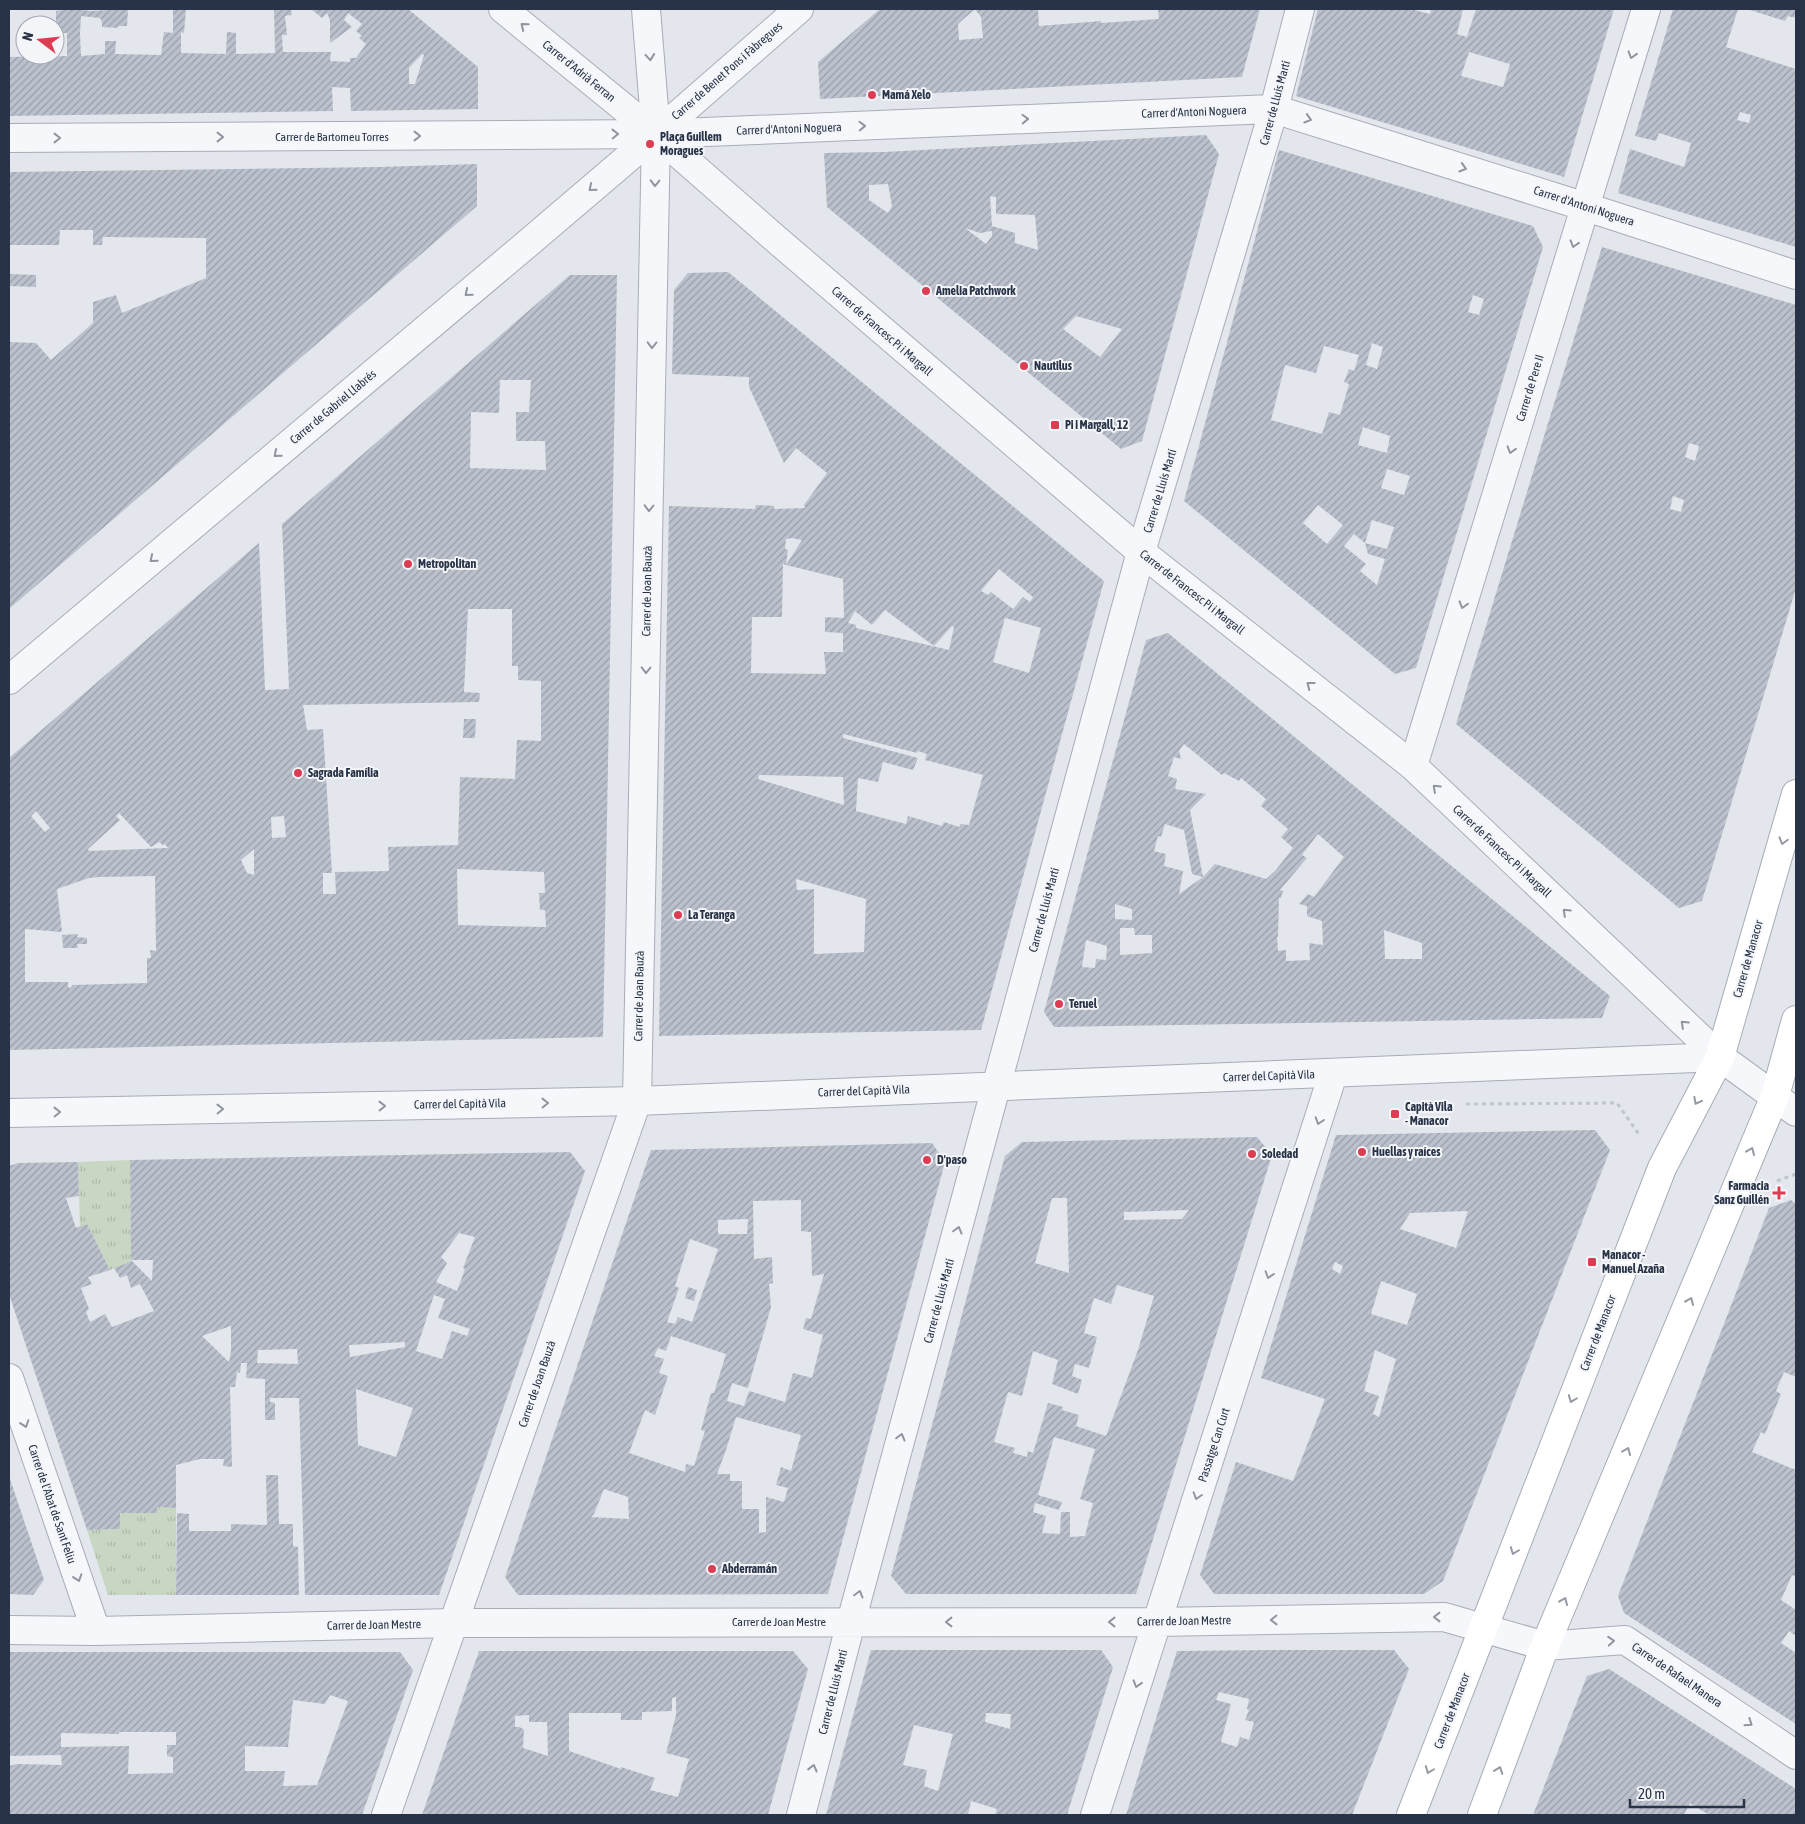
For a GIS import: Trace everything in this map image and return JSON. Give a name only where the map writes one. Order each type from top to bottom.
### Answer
[{"type":"main road","name":"Carrer de Manacor","points":[[1411,1815],[1662,1168],[1720,1057],[1796,794]]},
{"type":"main road","points":[[1482,1815],[1545,1646],[1775,1096],[1796,1020]]},
{"type":"street","name":"Carrer d'Adrià Ferran","points":[[503,9],[656,134]]},
{"type":"street","name":"Carrer de Joan Bauzà","points":[[386,1815],[637,1101],[656,134],[646,9]]},
{"type":"street","name":"Carrer de Benet Pons i Fàbregues","points":[[656,134],[799,9]]},
{"type":"street","name":"Carrer de Lluís Martí","points":[[801,1815],[851,1622],[1141,552],[1274,109],[1300,9]]},
{"type":"street","name":"Carrer de Pere II","points":[[1413,766],[1646,9]]},
{"type":"street","name":"Carrer d'Antoni Noguera","points":[[656,134],[1274,109],[1796,275]]},
{"type":"street","name":"Carrer de Bartomeu Torres","points":[[9,138],[656,134]]},
{"type":"street","name":"Carrer de Francesc Pi i Margall","points":[[656,134],[1141,552],[1413,766],[1720,1057],[1796,1112]]},
{"type":"street","name":"Carrer de Gabriel Llabrés","points":[[9,680],[656,134]]},
{"type":"street","name":"Carrer del Capità Vila","points":[[9,1113],[637,1101],[1720,1057]]},
{"type":"street","name":"Passatge Can Curt","points":[[1096,1815],[1156,1622],[1333,1074]]},
{"type":"street","name":"Carrer de l'Abat de Sant Feliu","points":[[9,1378],[96,1631]]},
{"type":"street","name":"Carrer de Joan Mestre","points":[[9,1630],[96,1631],[454,1623],[1156,1622],[1444,1617],[1545,1646]]},
{"type":"street","name":"Carrer de Rafael Manera","points":[[1545,1646],[1625,1640],[1796,1755]]},
{"type":"path","points":[[1461,1104],[1617,1103],[1662,1168]]},
{"type":"path","points":[[1731,1198],[1796,1174]]},
{"type":"green space","points":[[130,1160],[131,1260],[110,1270],[87,1224],[80,1227],[78,1162]]},
{"type":"green space","points":[[157,1507],[176,1508],[176,1595],[108,1595],[87,1530],[120,1529],[120,1513],[156,1513]]},
{"type":"building","points":[[73,9],[91,11],[128,9],[127,26],[118,26],[118,28],[102,27],[100,18],[81,16],[81,56],[105,54],[105,41],[116,41],[115,54],[161,55],[164,32],[173,33],[173,9],[186,9],[184,33],[181,32],[181,53],[226,54],[227,32],[236,33],[236,54],[275,53],[274,9],[291,9],[292,15],[285,16],[287,35],[282,35],[283,52],[331,52],[330,61],[350,62],[350,58],[356,58],[366,44],[359,38],[362,36],[356,31],[362,24],[348,13],[344,20],[352,27],[330,43],[330,20],[327,13],[322,18],[311,9],[408,9],[478,67],[478,109],[351,111],[350,88],[332,87],[333,111],[9,116],[9,57],[15,57],[15,65],[65,65],[67,33],[65,33],[65,15],[56,15],[56,11]],"holes":[[[422,54],[424,55],[415,84],[409,84],[409,68]]]},
{"type":"building","points":[[880,9],[975,9],[1038,9],[1039,26],[1159,19],[1158,9],[1260,9],[1242,77],[820,99],[818,62]],"holes":[[[975,9],[981,17],[983,38],[959,40],[958,24]]]},
{"type":"building","points":[[1318,9],[1410,9],[1430,14],[1431,9],[1463,9],[1457,34],[1467,37],[1476,9],[1614,9],[1564,177],[1296,96]],"holes":[[[1469,52],[1510,64],[1503,87],[1461,76]]]},
{"type":"building","points":[[1673,9],[1738,9],[1726,47],[1796,69],[1796,247],[1618,193],[1630,149],[1684,167],[1691,143],[1659,133],[1656,141],[1635,136]],"holes":[[[1740,112],[1751,115],[1749,123],[1737,120]]]},
{"type":"building","points":[[1747,9],[1796,9],[1796,18],[1788,16],[1785,21]]},
{"type":"building","points":[[1206,135],[1219,154],[1142,441],[1121,449],[827,207],[824,153],[884,152]],"holes":[[[888,184],[892,206],[888,213],[869,200],[869,185]],[[990,196],[996,197],[996,214],[1035,215],[1038,250],[1015,243],[1015,233],[992,226]],[[965,228],[980,233],[992,231],[992,236],[986,244]],[[1076,316],[1122,329],[1100,357],[1063,329]]]},
{"type":"building","points":[[1279,150],[1533,226],[1543,247],[1416,668],[1395,674],[1184,501]],"holes":[[[1473,295],[1484,299],[1479,315],[1468,312]],[[1372,343],[1383,347],[1377,369],[1366,365]],[[1324,346],[1359,355],[1354,371],[1349,369],[1344,382],[1349,384],[1340,415],[1329,412],[1322,434],[1271,420],[1285,365],[1316,373]],[[1363,427],[1390,436],[1387,453],[1358,445]],[[1387,469],[1410,476],[1404,495],[1381,488]],[[1318,505],[1343,525],[1327,544],[1303,523]],[[1372,520],[1394,527],[1387,549],[1365,543]],[[1354,534],[1365,543],[1368,554],[1385,559],[1377,585],[1360,571],[1366,564],[1344,546]]]},
{"type":"building","points":[[477,164],[477,206],[9,609],[9,342],[36,343],[51,360],[93,323],[93,302],[116,295],[122,313],[206,278],[206,238],[103,237],[102,245],[93,245],[93,230],[60,230],[59,245],[9,245],[9,172]]},
{"type":"building","points":[[1602,247],[1796,305],[1796,588],[1702,901],[1679,908],[1456,724]],"holes":[[[1689,443],[1699,446],[1695,461],[1685,457]],[[1673,496],[1684,500],[1681,512],[1670,509]]]},
{"type":"building","points":[[728,272],[1104,581],[981,1030],[659,1036],[669,506],[755,509],[756,505],[774,506],[774,509],[805,508],[804,505],[827,473],[796,448],[784,463],[749,387],[749,377],[672,374],[674,290],[688,273]],"holes":[[[786,539],[802,540],[786,565],[788,550],[785,549]],[[783,564],[843,579],[844,618],[825,617],[825,632],[843,633],[843,652],[824,652],[826,674],[751,673],[752,617],[782,617]],[[999,569],[1033,597],[1030,602],[1023,597],[1013,609],[991,592],[988,595],[981,591]],[[885,610],[934,646],[952,626],[954,627],[949,650],[856,628],[856,625],[848,623],[855,611],[872,625]],[[1005,618],[1041,628],[1029,673],[993,662]],[[843,734],[917,753],[918,751],[927,754],[925,760],[983,775],[969,825],[961,824],[959,827],[944,822],[942,826],[908,816],[906,824],[856,811],[858,778],[878,782],[883,762],[913,770],[918,758],[843,738]],[[759,775],[843,777],[844,805],[758,779]],[[796,879],[866,899],[864,952],[814,954],[814,889],[797,890]]]},
{"type":"building","points":[[9,274],[36,275],[36,287],[9,286]]},
{"type":"building","points":[[570,275],[617,275],[603,1037],[9,1050],[9,758],[259,543],[265,690],[289,689],[282,524]],"holes":[[[500,380],[531,380],[529,412],[516,412],[516,441],[545,441],[546,470],[470,468],[471,412],[499,413]],[[468,609],[512,609],[512,666],[518,666],[518,680],[541,681],[541,741],[517,740],[515,779],[460,777],[458,845],[388,847],[389,871],[335,872],[336,894],[323,894],[323,873],[332,873],[323,729],[307,730],[303,705],[479,702],[480,693],[464,692]],[[36,811],[50,828],[45,832],[31,816]],[[119,813],[151,847],[159,842],[163,845],[165,844],[168,848],[89,851],[88,849],[120,820],[116,816]],[[284,816],[286,837],[272,838],[271,817]],[[254,849],[254,875],[247,873],[241,860]],[[457,869],[544,872],[545,893],[539,893],[540,910],[545,910],[546,927],[458,925]],[[155,876],[156,951],[150,950],[151,958],[147,958],[147,983],[72,985],[71,988],[68,987],[68,982],[25,982],[25,929],[62,932],[57,889],[89,878]]]},
{"type":"building","points":[[1168,633],[1610,996],[1602,1018],[1054,1027],[1044,1012],[1146,640]],"holes":[[[1184,744],[1222,775],[1224,773],[1239,781],[1241,778],[1266,799],[1261,806],[1288,829],[1281,837],[1293,848],[1275,871],[1266,879],[1215,864],[1203,877],[1190,810],[1206,794],[1175,789],[1177,779],[1168,776],[1174,757],[1181,759],[1179,751]],[[1165,824],[1184,830],[1192,874],[1203,877],[1179,894],[1183,871],[1164,866],[1166,854],[1154,851],[1158,836],[1161,837]],[[1318,834],[1344,857],[1314,897],[1308,894],[1299,904],[1307,906],[1307,916],[1322,921],[1323,945],[1309,943],[1310,960],[1286,961],[1286,950],[1278,951],[1279,898],[1281,898],[1283,891],[1280,890],[1307,858],[1302,855]],[[1115,904],[1132,909],[1132,920],[1115,919]],[[1120,928],[1134,928],[1135,935],[1152,935],[1152,953],[1120,955]],[[1384,930],[1422,943],[1422,959],[1385,959]],[[1086,940],[1107,946],[1106,960],[1096,959],[1095,968],[1082,967]]]},
{"type":"building","points":[[464,719],[476,719],[475,738],[463,738]]},
{"type":"building","points":[[78,934],[77,937],[87,938],[87,944],[77,944],[78,948],[63,948],[62,935]]},
{"type":"building","points":[[1595,1130],[1610,1150],[1443,1581],[1424,1594],[1214,1594],[1200,1575],[1236,1462],[1293,1481],[1325,1399],[1261,1378],[1336,1135]],"holes":[[[1468,1211],[1456,1248],[1400,1229],[1410,1213]],[[1335,1262],[1343,1266],[1340,1274],[1332,1269]],[[1381,1281],[1417,1294],[1407,1325],[1371,1314]],[[1375,1350],[1396,1359],[1379,1417],[1373,1414],[1379,1396],[1364,1391]]]},
{"type":"building","points":[[1257,1137],[1272,1155],[1136,1594],[906,1594],[891,1576],[1005,1156],[1022,1142]],"holes":[[[1052,1198],[1067,1198],[1069,1273],[1035,1263]],[[1189,1210],[1182,1219],[1124,1220],[1124,1212]],[[1117,1285],[1154,1296],[1138,1350],[1106,1436],[1076,1426],[1079,1415],[1062,1410],[1063,1407],[1048,1403],[1033,1453],[1028,1451],[1027,1457],[1013,1453],[1015,1448],[994,1442],[1008,1392],[1022,1396],[1033,1351],[1058,1360],[1052,1384],[1078,1394],[1082,1380],[1072,1376],[1075,1364],[1089,1368],[1097,1337],[1084,1333],[1094,1298],[1111,1304]],[[1054,1437],[1095,1449],[1080,1499],[1093,1503],[1085,1536],[1070,1537],[1070,1512],[1061,1512],[1060,1534],[1042,1533],[1046,1516],[1033,1512],[1035,1503],[1059,1510],[1062,1502],[1038,1495]]]},
{"type":"building","points":[[932,1143],[945,1162],[828,1594],[518,1595],[505,1577],[651,1150]],"holes":[[[801,1200],[801,1231],[811,1232],[812,1276],[824,1274],[811,1319],[806,1318],[803,1329],[823,1335],[812,1378],[793,1373],[785,1402],[749,1391],[744,1406],[727,1401],[732,1383],[748,1388],[771,1307],[769,1284],[773,1283],[772,1257],[754,1259],[753,1201]],[[748,1219],[747,1234],[718,1234],[718,1220]],[[690,1239],[718,1249],[692,1322],[678,1317],[675,1324],[667,1322],[679,1288],[675,1286]],[[671,1336],[726,1354],[714,1393],[711,1393],[701,1430],[705,1431],[694,1466],[686,1464],[685,1472],[629,1453],[645,1410],[655,1415],[668,1376],[659,1373],[664,1359],[654,1356],[658,1348],[666,1351]],[[736,1417],[801,1435],[791,1471],[781,1467],[776,1485],[788,1488],[784,1502],[766,1497],[766,1532],[759,1533],[759,1509],[742,1509],[742,1481],[730,1481],[730,1474],[717,1474]],[[604,1489],[628,1497],[629,1519],[591,1517]]]},
{"type":"building","points":[[570,1152],[585,1171],[439,1595],[305,1595],[299,1398],[270,1398],[270,1402],[275,1403],[275,1420],[265,1420],[265,1379],[246,1378],[247,1363],[241,1363],[240,1373],[237,1372],[235,1387],[230,1387],[232,1467],[223,1466],[224,1459],[200,1459],[176,1465],[176,1508],[157,1507],[157,1513],[120,1513],[120,1529],[87,1530],[9,1294],[9,1166],[18,1163],[78,1162],[79,1196],[66,1198],[76,1228],[87,1224],[110,1270],[88,1277],[92,1284],[81,1288],[89,1309],[86,1312],[90,1322],[105,1314],[112,1327],[154,1311],[140,1284],[131,1288],[127,1275],[120,1278],[114,1268],[130,1262],[130,1160]],"holes":[[[459,1233],[475,1237],[463,1268],[465,1269],[457,1291],[436,1282],[447,1263],[441,1257]],[[131,1260],[153,1260],[152,1281]],[[434,1295],[445,1299],[438,1318],[470,1329],[467,1336],[452,1331],[442,1359],[416,1351]],[[231,1326],[229,1362],[202,1336]],[[405,1342],[405,1347],[350,1357],[349,1345]],[[297,1349],[298,1364],[257,1363],[258,1350]],[[356,1389],[413,1408],[396,1457],[358,1445]]]},
{"type":"building","points":[[1791,1200],[1796,1204],[1796,1377],[1784,1372],[1776,1391],[1781,1394],[1765,1434],[1761,1432],[1752,1452],[1796,1470],[1796,1577],[1792,1575],[1781,1600],[1796,1610],[1796,1636],[1789,1631],[1781,1643],[1796,1653],[1796,1724],[1624,1613],[1618,1596],[1769,1208]]},
{"type":"building","points":[[688,1287],[697,1290],[694,1301],[685,1298]]},
{"type":"building","points":[[266,1475],[278,1475],[279,1524],[293,1524],[293,1546],[298,1547],[299,1595],[176,1595],[177,1513],[189,1514],[189,1531],[231,1531],[231,1524],[267,1525]]},
{"type":"building","points":[[9,1476],[44,1580],[33,1595],[9,1594]]},
{"type":"building","points":[[871,1650],[1101,1650],[1113,1667],[1067,1815],[995,1815],[997,1809],[971,1801],[968,1815],[826,1815]],"holes":[[[986,1713],[1011,1714],[1010,1729],[985,1722]],[[914,1725],[953,1734],[938,1791],[924,1786],[927,1770],[903,1765]]]},
{"type":"building","points":[[1394,1650],[1409,1669],[1352,1815],[1126,1815],[1177,1651]],"holes":[[[1219,1692],[1249,1699],[1247,1709],[1249,1710],[1245,1720],[1254,1722],[1249,1740],[1240,1737],[1237,1747],[1221,1742],[1231,1704],[1216,1700]]]},
{"type":"building","points":[[479,1651],[793,1651],[808,1669],[768,1815],[422,1815]],"holes":[[[676,1697],[676,1715],[666,1753],[689,1759],[678,1797],[650,1790],[655,1778],[621,1767],[621,1769],[569,1751],[569,1713],[621,1713],[621,1720],[642,1720],[642,1712],[672,1711],[672,1698]],[[529,1715],[529,1722],[547,1722],[548,1756],[523,1748],[524,1730],[520,1727],[515,1727],[515,1716]]]},
{"type":"building","points":[[9,1652],[400,1652],[413,1670],[362,1815],[9,1815],[9,1766],[17,1764],[62,1765],[61,1755],[9,1756]],"holes":[[[330,1695],[348,1701],[317,1785],[283,1786],[285,1771],[245,1771],[245,1746],[288,1747],[293,1700],[325,1704]],[[119,1732],[176,1732],[176,1745],[167,1745],[167,1756],[173,1757],[173,1773],[128,1774],[129,1746],[61,1747],[61,1733],[119,1734]]]},
{"type":"building","points":[[1609,1669],[1796,1789],[1796,1815],[1709,1815],[1690,1803],[1684,1815],[1533,1815],[1587,1676]]},
{"type":"place","name":"Mamá Xelo","points":[[872,95]]},
{"type":"place","name":"Plaça Guillem Moragues","points":[[650,144]]},
{"type":"place","name":"Amelia Patchwork","points":[[926,291]]},
{"type":"place","name":"Nautilus","points":[[1024,366]]},
{"type":"place","name":"Pi i Margall, 12","points":[[1055,425]]},
{"type":"place","name":"Metropolitan","points":[[408,564]]},
{"type":"place","name":"Sagrada Família","points":[[298,773]]},
{"type":"place","name":"La Teranga","points":[[678,915]]},
{"type":"place","name":"Teruel","points":[[1059,1004]]},
{"type":"place","name":"Capità Vila - Manacor","points":[[1395,1114]]},
{"type":"place","name":"Huellas y raíces","points":[[1362,1152]]},
{"type":"place","name":"Soledad","points":[[1252,1154]]},
{"type":"place","name":"D'paso","points":[[927,1160]]},
{"type":"place","name":"Farmacia Sanz Guillén","points":[[1779,1193]]},
{"type":"place","name":"Manacor - Manuel Azaña","points":[[1592,1262]]},
{"type":"place","name":"Abderramán","points":[[712,1569]]}]
